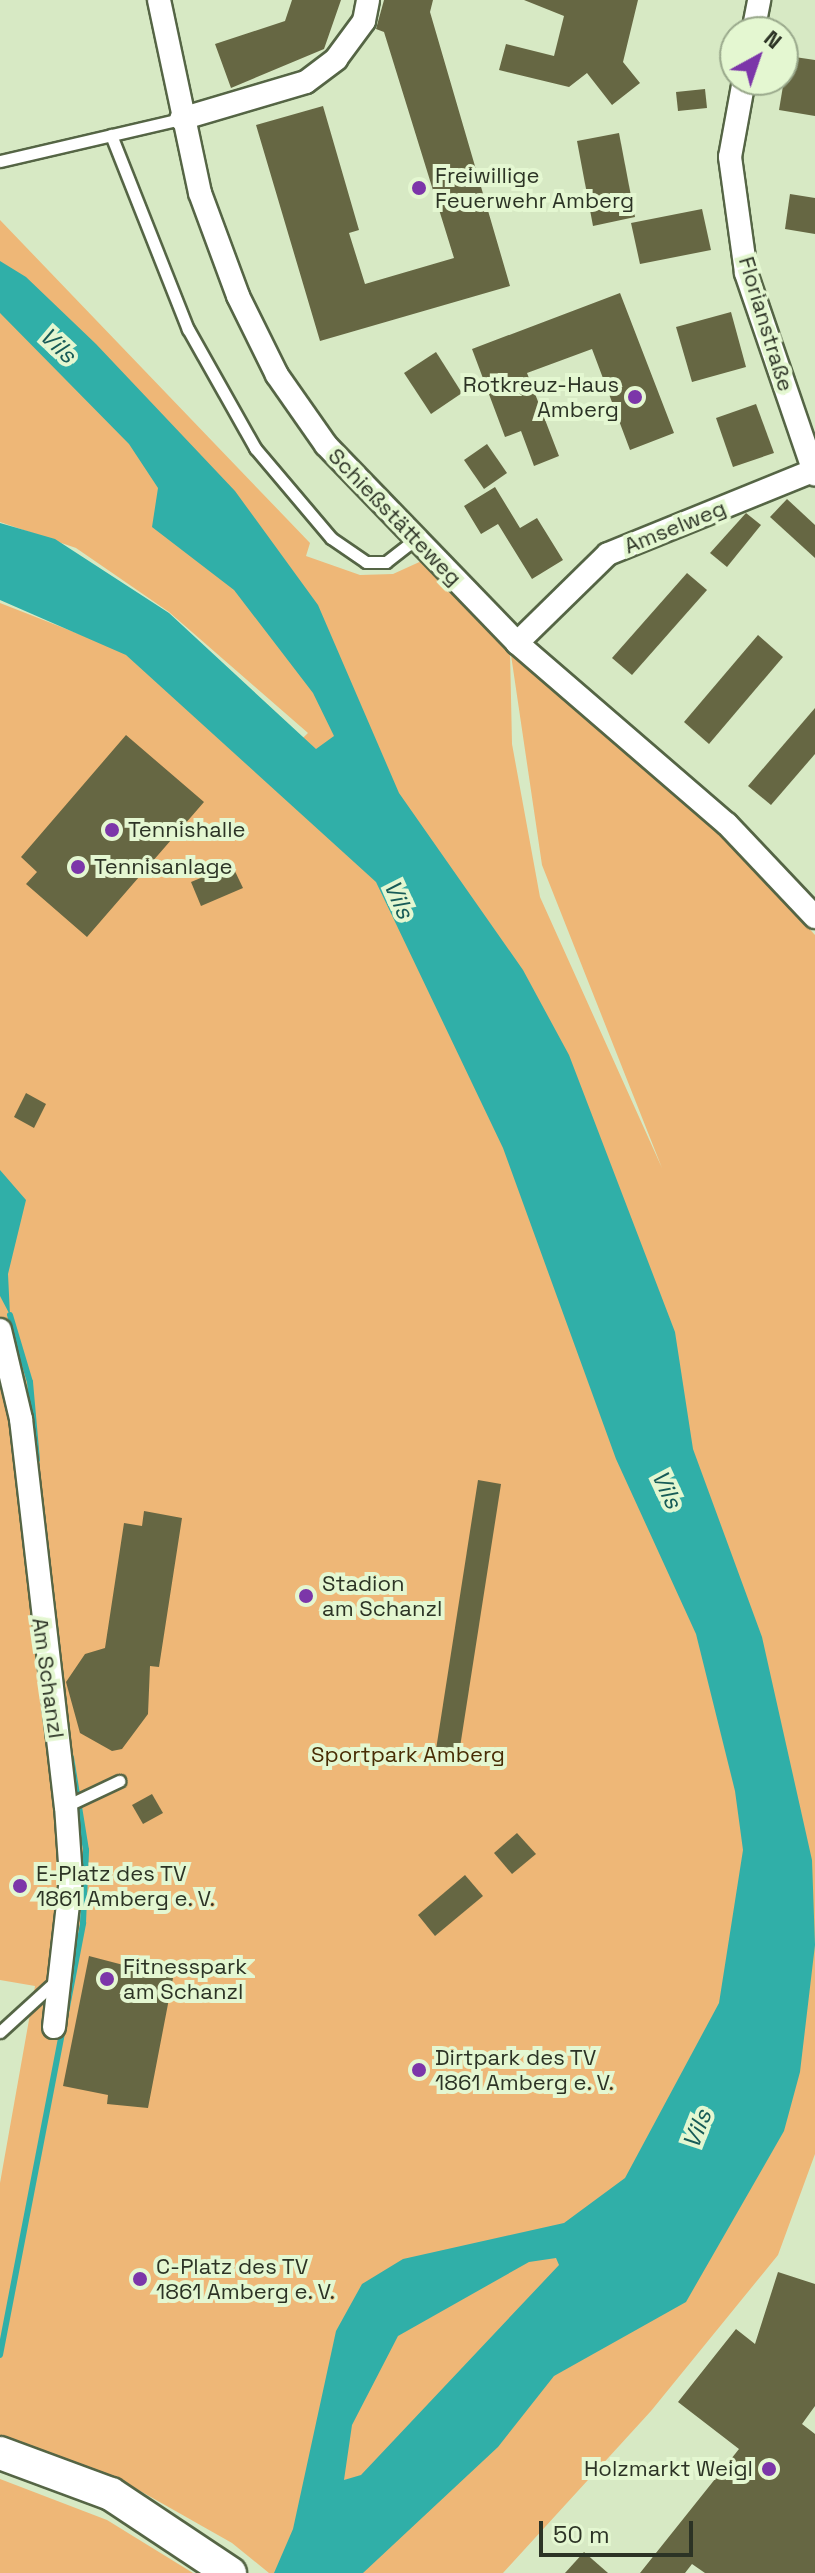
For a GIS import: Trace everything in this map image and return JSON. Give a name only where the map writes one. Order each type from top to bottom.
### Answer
[{"type":"main road","points":[[0,2453],[111,2494],[221,2566]]},
{"type":"street","name":"Schießstätteweg","points":[[159,0],[181,119],[238,296],[277,375],[326,445],[517,643],[727,824],[815,917]]},
{"type":"street","points":[[181,119],[306,82],[336,59],[364,21],[368,0]]},
{"type":"street","name":"Florianstraße","points":[[741,96],[730,157],[746,273],[814,472]]},
{"type":"street","name":"Amselweg","points":[[517,643],[608,554],[814,472]]},
{"type":"street","name":"Am Schanzl","points":[[0,1330],[21,1419],[66,1806],[71,1878],[54,2027]]},
{"type":"lane","points":[[0,161],[181,119]]},
{"type":"lane","points":[[111,135],[188,329],[255,448],[331,538],[366,562],[386,562],[415,539]]},
{"type":"lane","points":[[66,1806],[90,1798],[119,1781]]},
{"type":"lane","points":[[0,2032],[61,1976]]},
{"type":"green space","name":"Sportpark Amberg","points":[[0,220],[310,543],[306,556],[360,575],[393,574],[426,559],[510,651],[512,744],[540,897],[662,1168],[542,865],[511,655],[741,854],[815,935],[815,2154],[778,2255],[651,2411],[503,2573],[269,2573],[232,2543],[119,2479],[0,2444],[0,2183],[35,1986],[0,1980],[0,603],[125,652],[263,777],[308,733],[169,612],[76,548],[0,522]]},
{"type":"green space","points":[[0,2479],[107,2520],[193,2573],[0,2573]]},
{"type":"water","name":"Vils","points":[[0,261],[26,277],[96,344],[235,491],[318,605],[399,793],[523,970],[569,1055],[675,1332],[693,1449],[762,1637],[812,1860],[815,1945],[800,2072],[784,2131],[686,2302],[554,2376],[498,2447],[363,2573],[274,2573],[293,2529],[336,2331],[362,2284],[403,2259],[564,2223],[625,2178],[719,2003],[743,1850],[735,1791],[696,1634],[616,1459],[503,1148],[376,882],[126,655],[0,600],[0,523],[55,539],[169,613],[316,749],[334,736],[313,693],[234,590],[152,527],[158,488],[129,444],[0,313]],"holes":[[[556,2258],[559,2265],[361,2475],[344,2480],[352,2425],[398,2336],[529,2262]]]},
{"type":"water","points":[[0,1170],[26,1200],[8,1274],[10,1315],[0,1296]]},
{"type":"building","points":[[292,0],[341,0],[324,49],[231,88],[215,44],[285,21]]},
{"type":"building","points":[[384,0],[433,0],[430,12],[510,286],[320,341],[256,125],[323,106],[359,230],[349,233],[365,284],[454,258],[384,32],[376,29]]},
{"type":"building","points":[[524,0],[638,0],[623,62],[640,83],[612,105],[587,73],[569,87],[499,70],[506,44],[554,56],[564,16]]},
{"type":"building","points":[[799,58],[815,60],[815,116],[779,110],[781,96],[799,96]]},
{"type":"building","points":[[705,89],[707,108],[678,111],[676,92]]},
{"type":"building","points":[[619,133],[635,217],[593,226],[577,141]]},
{"type":"building","points":[[790,194],[815,198],[815,234],[785,229]]},
{"type":"building","points":[[702,209],[711,250],[640,264],[631,223]]},
{"type":"building","name":"Rotkreuz-Haus Amberg","points":[[620,293],[674,433],[630,450],[592,349],[527,373],[559,456],[534,466],[521,431],[505,437],[472,349]]},
{"type":"building","points":[[731,312],[746,367],[692,382],[676,327]]},
{"type":"building","points":[[436,352],[462,393],[431,414],[404,373]]},
{"type":"building","points":[[756,404],[774,453],[733,467],[716,418]]},
{"type":"building","points":[[487,444],[507,473],[484,489],[464,460]]},
{"type":"building","points":[[495,487],[520,528],[537,518],[563,560],[532,579],[498,524],[481,534],[464,506]]},
{"type":"building","points":[[787,499],[815,525],[815,558],[770,517]]},
{"type":"building","points":[[746,513],[761,525],[727,567],[710,553]]},
{"type":"building","points":[[687,573],[707,590],[632,675],[612,658]]},
{"type":"building","points":[[758,635],[783,657],[709,744],[684,722]]},
{"type":"building","points":[[815,708],[815,754],[771,805],[748,786]]},
{"type":"building","name":"Tennishalle","points":[[126,735],[204,802],[87,937],[26,884],[37,872],[21,857]]},
{"type":"building","points":[[232,865],[243,888],[201,906],[191,882]]},
{"type":"building","points":[[26,1093],[46,1104],[34,1128],[14,1117]]},
{"type":"building","points":[[478,1480],[501,1484],[458,1760],[435,1756]]},
{"type":"building","points":[[144,1511],[182,1518],[159,1667],[150,1666],[148,1714],[122,1749],[112,1751],[80,1733],[66,1682],[85,1654],[105,1648],[124,1523],[142,1526]]},
{"type":"building","points":[[152,1794],[163,1813],[143,1824],[132,1805]]},
{"type":"building","points":[[517,1833],[536,1854],[512,1874],[494,1853]]},
{"type":"building","points":[[465,1875],[483,1896],[435,1936],[418,1915]]},
{"type":"building","points":[[89,1956],[173,1978],[148,2108],[107,2104],[108,2095],[63,2086]]},
{"type":"building","name":"Holzmarkt Weigl","points":[[778,2272],[815,2284],[815,2406],[802,2424],[815,2434],[815,2573],[705,2573],[692,2564],[685,2573],[640,2573],[739,2449],[678,2402],[736,2329],[755,2344]]},
{"type":"building","points":[[584,2552],[608,2573],[565,2573]]},
{"type":"waterway","points":[[10,1315],[30,1382],[37,1460]]},
{"type":"waterway","points":[[0,2355],[83,1923],[86,1850],[71,1757]]},
{"type":"place","name":"Freiwillige Feuerwehr Amberg","points":[[419,188]]},
{"type":"place","name":"Rotkreuz-Haus Amberg","points":[[635,397]]},
{"type":"place","name":"Tennishalle","points":[[112,830]]},
{"type":"place","name":"Tennisanlage","points":[[78,867]]},
{"type":"place","name":"Stadion am Schanzl","points":[[306,1596]]},
{"type":"place","name":"E-Platz des TV 1861 Amberg e. V.","points":[[20,1886]]},
{"type":"place","name":"Fitnesspark am Schanzl","points":[[107,1979]]},
{"type":"place","name":"Dirtpark des TV 1861 Amberg e. V.","points":[[419,2070]]},
{"type":"place","name":"C-Platz des TV 1861 Amberg e. V.","points":[[140,2279]]},
{"type":"place","name":"Holzmarkt Weigl","points":[[769,2469]]}]
